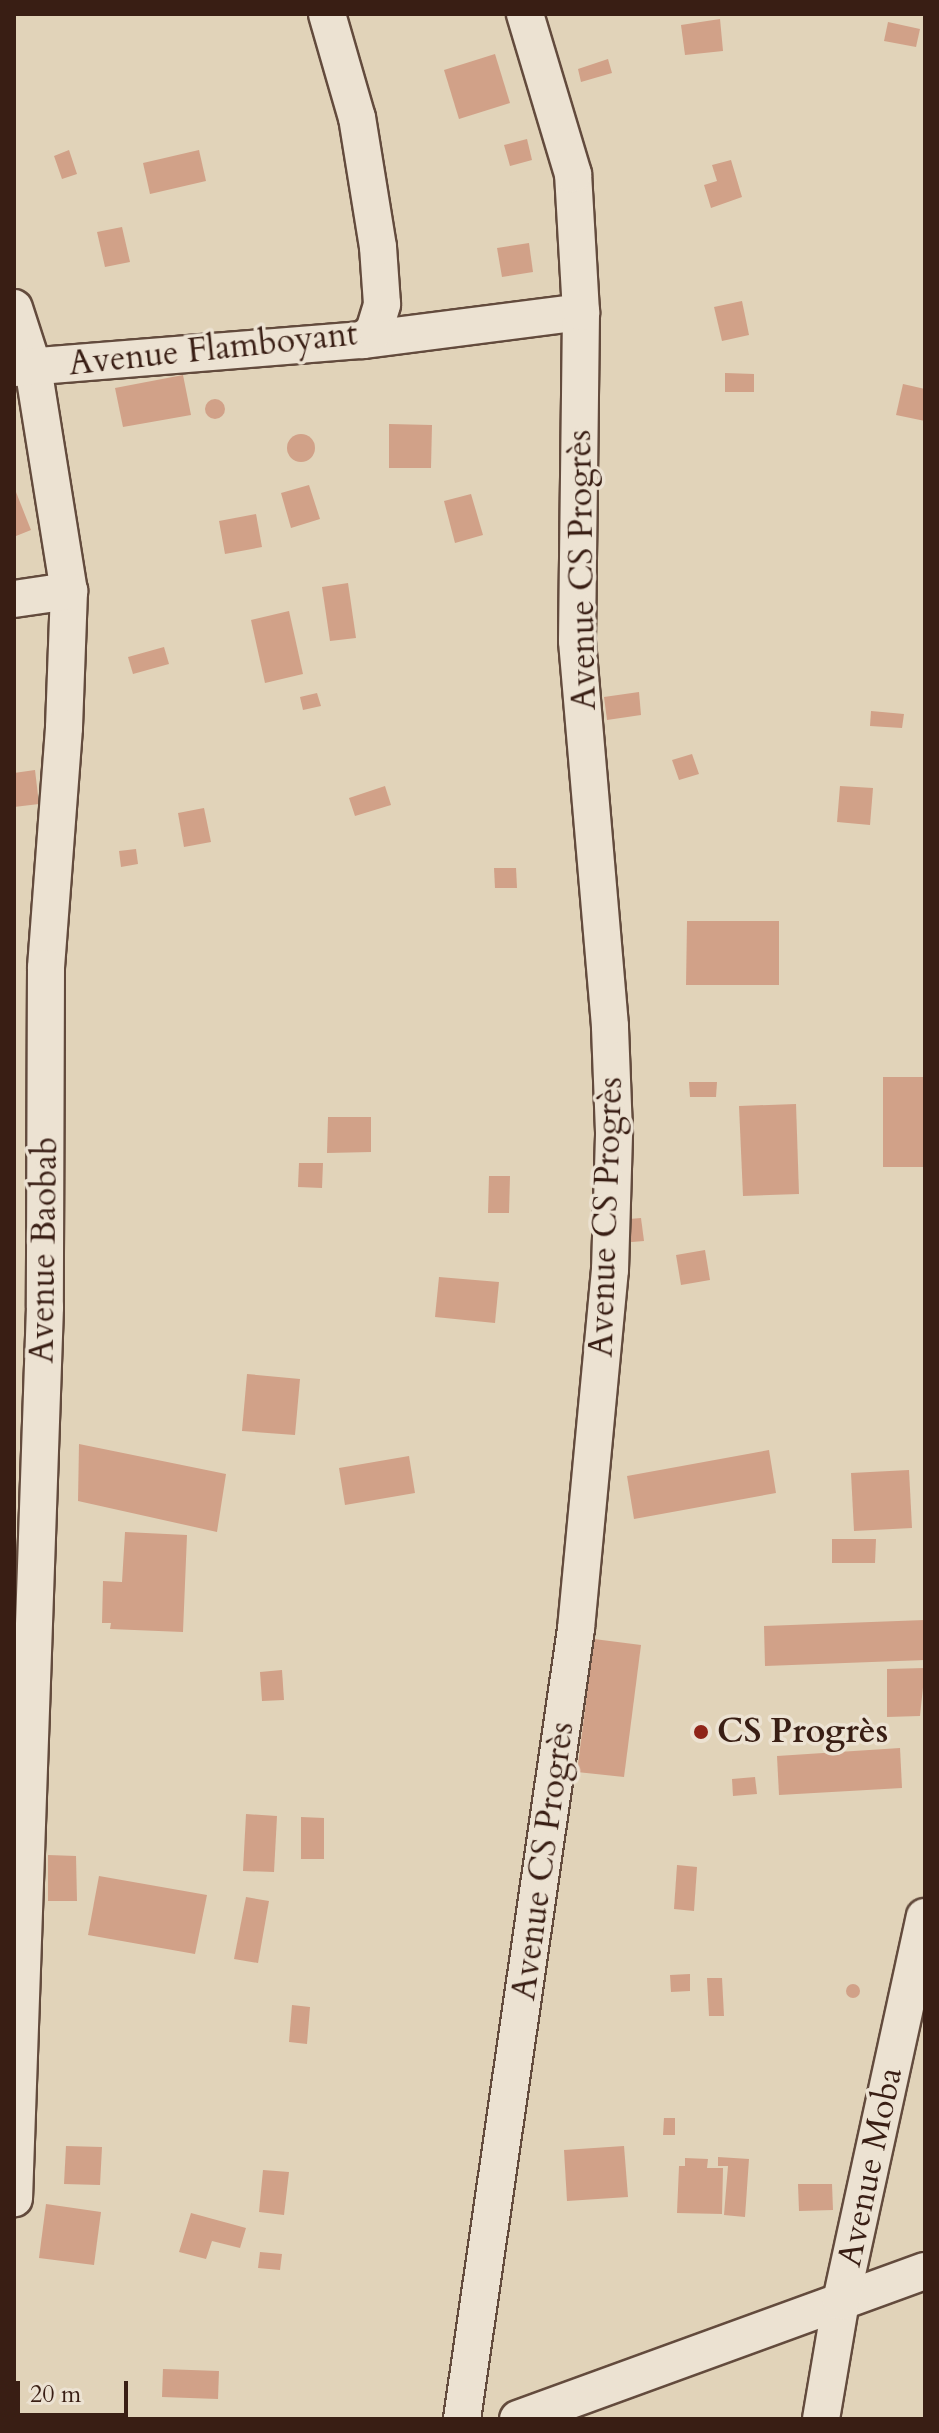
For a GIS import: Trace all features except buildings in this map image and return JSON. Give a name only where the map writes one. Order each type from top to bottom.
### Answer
[{"type":"street","name":"Avenue Flamboyant","points":[[24,368],[363,340],[374,331],[381,316],[378,247],[357,118],[327,14]]},
{"type":"street","name":"Avenue CS Progrès","points":[[462,2419],[576,1629],[610,1270],[614,1132],[610,1026],[577,641],[581,312],[573,174],[525,14]]},
{"type":"street","name":"Avenue Baobab","points":[[14,308],[69,591],[65,713],[30,970],[45,1322],[14,2198]]},
{"type":"street","points":[[363,340],[581,312]]},
{"type":"street","points":[[14,599],[69,591]]},
{"type":"street","name":"Avenue Moba","points":[[821,2419],[841,2301],[925,1917]]},
{"type":"street","points":[[518,2419],[925,2271]]},
{"type":"place","name":"CS Progrès","points":[[701,1732]]}]
